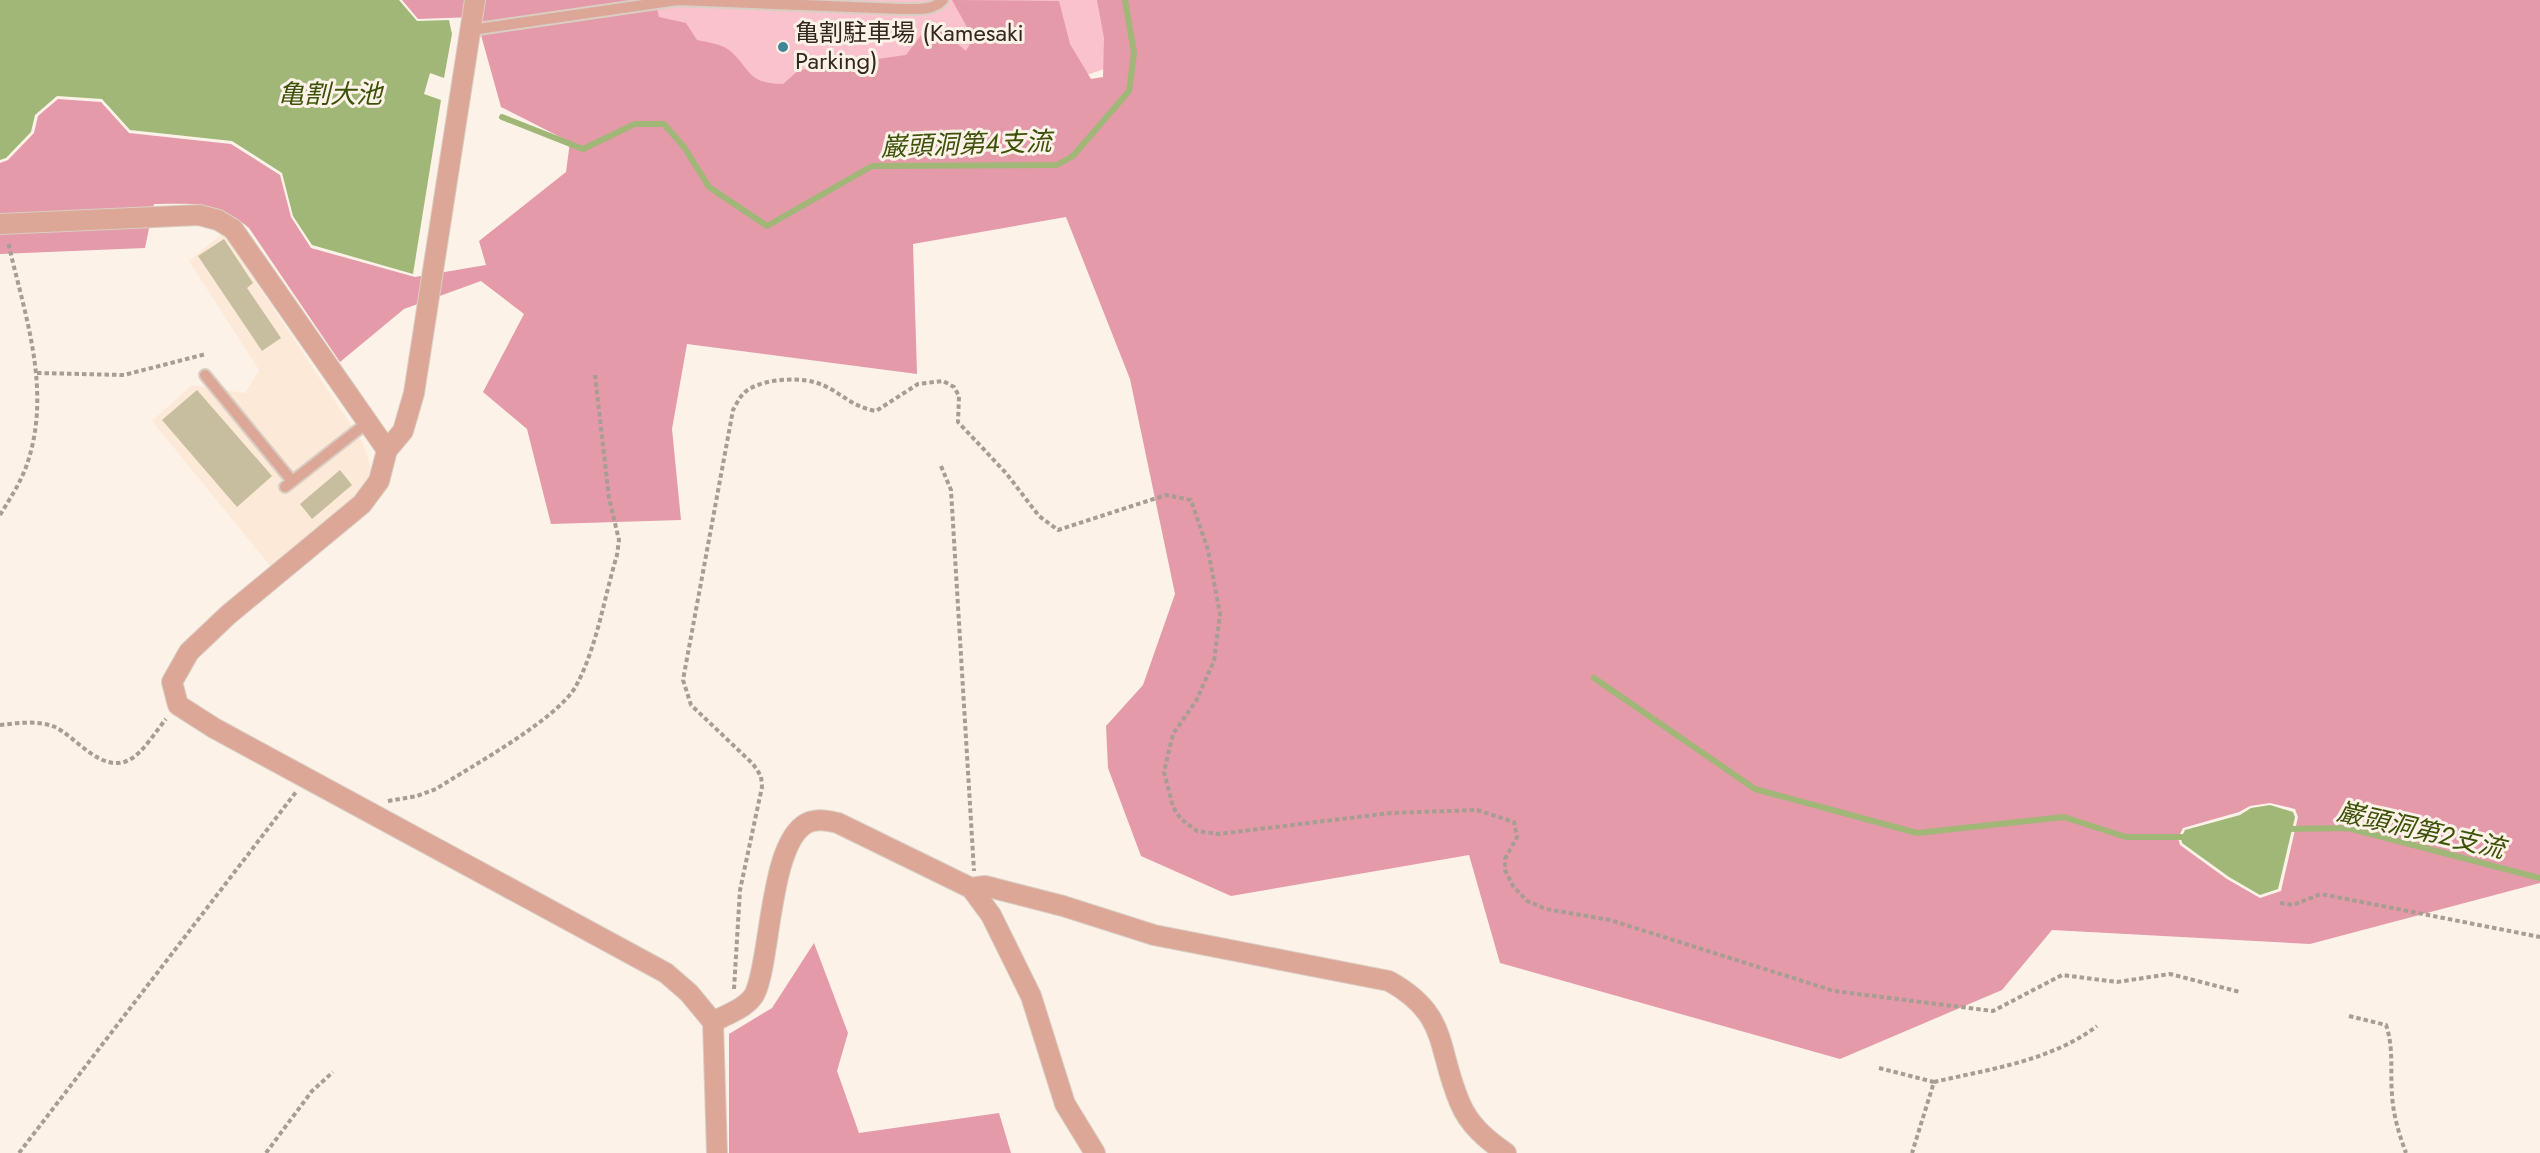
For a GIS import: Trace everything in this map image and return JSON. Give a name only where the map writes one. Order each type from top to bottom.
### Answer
[{"type":"street","points":[[475,0],[414,393],[403,431],[387,450],[379,481],[362,504],[228,615],[189,652],[172,682],[178,705],[214,728],[364,807],[666,973],[689,993],[713,1022],[717,1153]]},
{"type":"street","points":[[2,228],[199,215],[218,220],[233,229],[243,240],[387,450]]},
{"type":"street","points":[[713,1022],[747,1004],[756,992],[772,902],[792,836],[806,823],[819,819],[838,824],[972,888],[992,915],[1031,996],[1065,1104],[1095,1153]]},
{"type":"street","points":[[972,888],[985,886],[1063,906],[1154,935],[1389,981],[1412,994],[1430,1015],[1460,1105],[1482,1136],[1506,1153]]},
{"type":"lane","points":[[471,30],[678,0],[902,9],[926,9],[937,6],[943,0]]},
{"type":"lane","points":[[206,375],[288,484],[368,422]]},
{"type":"path","points":[[0,515],[19,484],[29,460],[36,431],[37,374],[2,228]]},
{"type":"path","points":[[37,374],[124,375],[206,354]]},
{"type":"path","points":[[364,807],[417,796],[436,789],[547,717],[568,699],[576,687],[586,663],[618,555],[619,540],[609,498],[595,375]]},
{"type":"path","points":[[733,1011],[740,890],[762,788],[760,776],[753,764],[691,705],[683,680],[734,410],[742,395],[765,383],[814,382],[860,408],[876,411],[918,384],[943,381],[954,387],[959,396],[958,422],[1006,473],[1039,516],[1058,530],[1166,495],[1191,500],[1208,550],[1220,614],[1214,661],[1196,701],[1173,735],[1164,772],[1173,807],[1181,819],[1197,831],[1218,834],[1391,813],[1477,810],[1514,822],[1517,837],[1505,859],[1505,870],[1513,886],[1527,901],[1546,909],[1610,920],[1834,991],[1993,1011],[2062,975],[2117,981],[2170,974],[2240,992]]},
{"type":"path","points":[[941,466],[951,490],[973,842],[972,888]]},
{"type":"path","points":[[0,725],[26,722],[54,727],[104,761],[119,762],[128,760],[137,753],[178,705]]},
{"type":"path","points":[[19,1153],[307,777]]},
{"type":"path","points":[[2280,903],[2293,905],[2321,894],[2540,938]]},
{"type":"path","points":[[2349,1016],[2386,1025],[2392,1044],[2390,1057],[2394,1117],[2406,1153]]},
{"type":"path","points":[[1879,1068],[1934,1082],[2021,1063],[2083,1037],[2097,1026]]},
{"type":"path","points":[[266,1153],[312,1090],[333,1072]]},
{"type":"path","points":[[1912,1153],[1934,1082]]},
{"type":"shaded area","points":[[402,0],[655,0],[659,17],[686,23],[697,40],[726,48],[755,78],[783,84],[799,70],[906,55],[925,30],[939,28],[966,51],[973,38],[952,0],[1059,1],[1070,44],[1091,79],[1103,77],[1104,38],[1097,0],[2540,0],[2540,883],[2310,944],[2052,930],[2002,990],[1840,1059],[1500,963],[1469,855],[1231,896],[1141,856],[1108,768],[1106,726],[1143,685],[1175,594],[1130,379],[1066,217],[913,244],[917,374],[687,344],[672,429],[681,520],[551,524],[527,429],[483,392],[524,314],[481,281],[404,309],[340,362],[249,228],[226,212],[215,208],[193,204],[154,204],[145,248],[0,254],[0,163],[8,160],[34,133],[38,116],[58,99],[101,102],[129,133],[231,144],[280,175],[291,217],[311,248],[415,277],[486,265],[479,241],[566,172],[570,142],[501,107],[476,17],[418,19]],"holes":[[[2270,803],[2295,809],[2298,817],[2281,891],[2260,898],[2227,879],[2180,845],[2178,838],[2183,828],[2239,812],[2250,806]]]},
{"type":"shaded area","points":[[608,0],[1146,0],[1107,68],[1047,89],[610,99]]},
{"type":"shaded area","points":[[223,233],[363,443],[374,478],[356,500],[272,568],[152,421],[192,385],[245,393],[259,370],[189,261]]},
{"type":"shaded area","points":[[814,943],[848,1033],[837,1071],[859,1133],[999,1113],[1011,1153],[729,1153],[729,1034],[772,1008]]},
{"type":"water","name":"亀割大池","points":[[0,0],[399,0],[417,21],[449,20],[452,34],[444,78],[430,73],[424,94],[441,100],[413,274],[312,245],[293,216],[282,173],[232,141],[130,130],[102,99],[57,96],[35,115],[31,132],[6,158],[0,160]]},
{"type":"water","points":[[2270,805],[2293,812],[2295,817],[2278,889],[2260,895],[2229,877],[2182,843],[2181,838],[2185,830],[2240,815],[2251,808]]},
{"type":"building","points":[[224,239],[253,283],[247,288],[281,338],[262,351],[198,256]]},
{"type":"building","points":[[197,390],[272,476],[237,507],[162,420]]},
{"type":"building","points":[[340,470],[352,485],[312,519],[300,504]]},
{"type":"waterway","name":"巌頭洞第4支流","points":[[502,117],[583,149],[635,124],[664,124],[684,147],[709,187],[767,226],[872,166],[1057,165],[1073,156],[1129,91],[1134,53],[1125,0]]},
{"type":"waterway","points":[[1594,678],[1755,789],[1917,833],[2064,817],[2126,837],[2189,837]]},
{"type":"waterway","name":"巌頭洞第２支流","points":[[2286,829],[2348,828],[2540,878]]},
{"type":"place","name":"亀割駐車場 (Kamesaki Parking)","points":[[783,47]]}]
